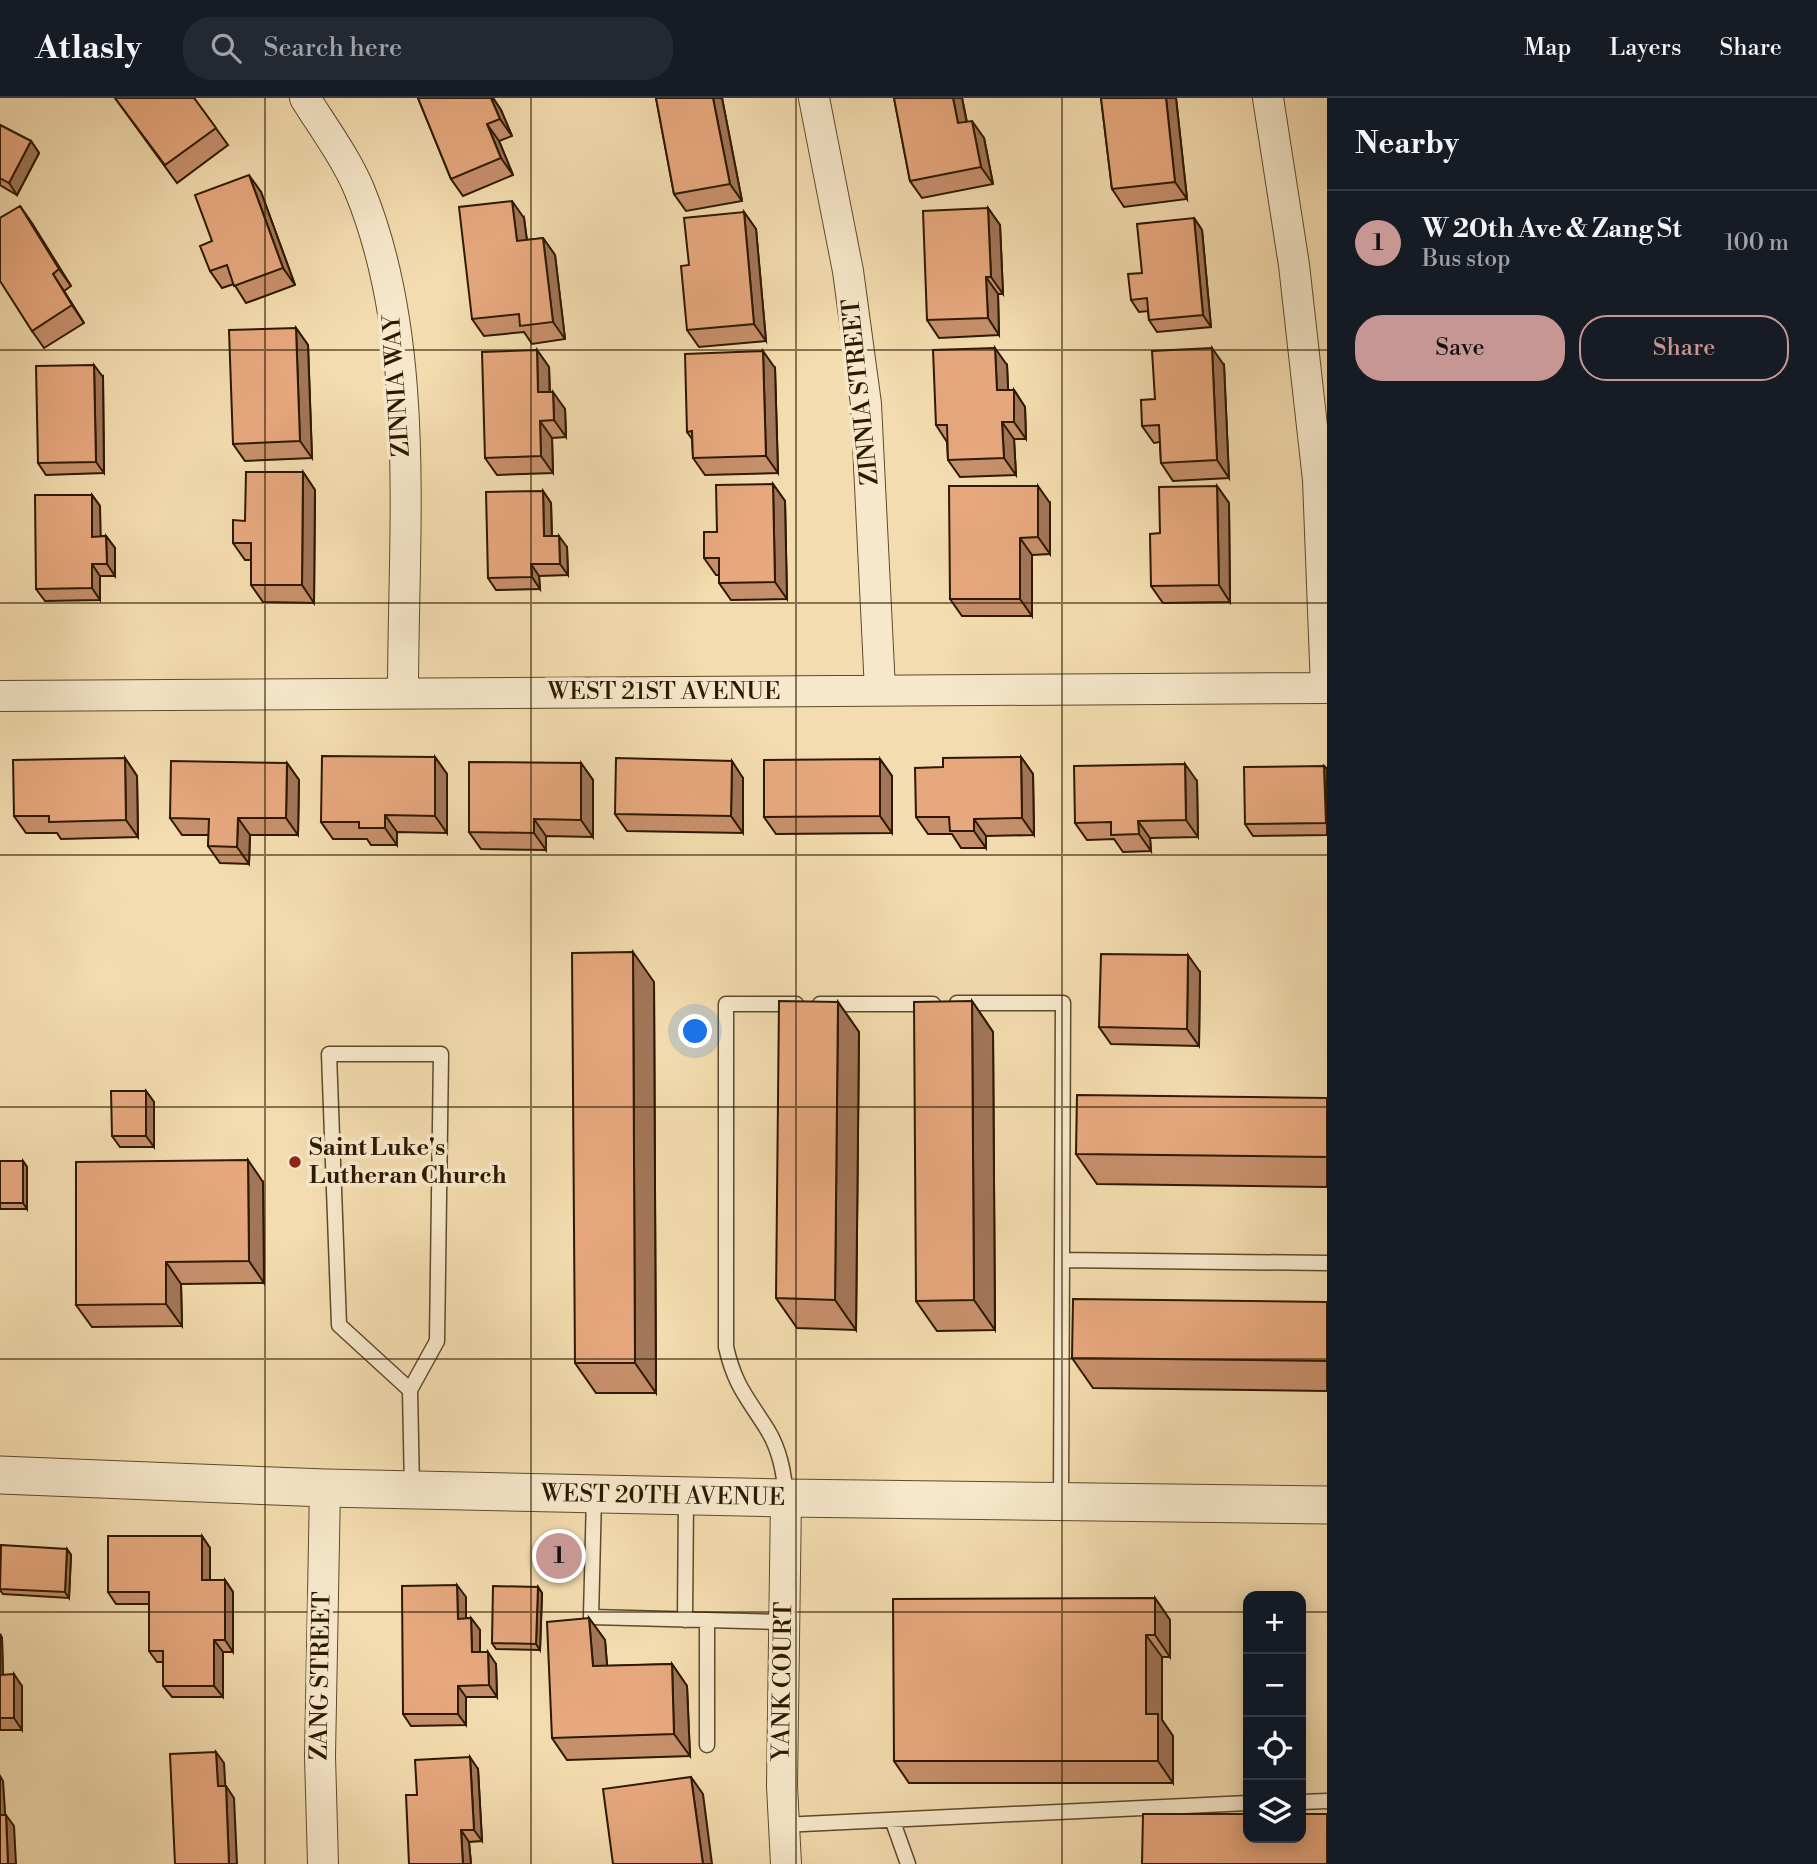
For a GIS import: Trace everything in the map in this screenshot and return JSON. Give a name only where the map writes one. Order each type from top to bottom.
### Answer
[{"type":"street","name":"ZINNIA WAY","points":[[305,98],[359,187],[380,250],[395,322],[404,432],[403,693]]},
{"type":"street","name":"ZINNIA STREET","points":[[814,98],[848,271],[866,404],[880,690]]},
{"type":"street","points":[[1268,98],[1294,265],[1318,480],[1326,688]]},
{"type":"street","name":"WEST 21ST AVENUE","points":[[0,696],[1326,688]]},
{"type":"street","name":"WEST 20TH AVENUE","points":[[0,1475],[412,1490],[1327,1505]]},
{"type":"street","name":"ZANG STREET","points":[[323,1864],[320,1756],[325,1488]]},
{"type":"street","name":"YANK COURT","points":[[786,1498],[782,1825],[786,1864]]},
{"type":"lane","points":[[786,1498],[778,1452],[768,1430],[732,1376],[726,1347],[726,1004],[1063,1003],[1061,1502]]},
{"type":"lane","points":[[410,1390],[339,1325],[329,1054],[441,1054],[437,1341],[410,1390],[412,1490]]},
{"type":"lane","points":[[1062,1260],[1327,1263]]},
{"type":"lane","points":[[594,1494],[591,1617],[784,1622]]},
{"type":"lane","points":[[685,1496],[685,1620]]},
{"type":"lane","points":[[707,1620],[707,1745]]},
{"type":"lane","points":[[1306,1802],[1327,1801]]},
{"type":"lane","points":[[782,1825],[893,1822],[1243,1803]]},
{"type":"lane","points":[[893,1822],[908,1864]]},
{"type":"building","points":[[115,98],[194,98],[216,128],[165,165]]},
{"type":"building","points":[[418,98],[491,98],[500,119],[487,124],[501,158],[451,179]]},
{"type":"building","points":[[656,98],[713,98],[730,184],[674,194]]},
{"type":"building","points":[[894,98],[953,98],[958,123],[972,121],[981,167],[910,181]]},
{"type":"building","points":[[1101,98],[1166,98],[1175,182],[1112,189]]},
{"type":"building","points":[[0,125],[31,141],[9,183],[0,178]]},
{"type":"building","points":[[249,175],[283,268],[234,286],[227,265],[210,271],[200,246],[212,241],[195,195]]},
{"type":"building","points":[[512,201],[517,241],[543,238],[553,322],[520,326],[519,314],[472,319],[459,207]]},
{"type":"building","points":[[20,206],[59,269],[53,274],[72,305],[32,331],[0,281],[0,218]]},
{"type":"building","points":[[988,208],[991,277],[986,277],[988,318],[927,320],[923,211]]},
{"type":"building","points":[[744,212],[754,324],[687,330],[681,266],[689,265],[684,218]]},
{"type":"building","points":[[1194,218],[1203,315],[1149,320],[1147,298],[1131,300],[1128,274],[1142,273],[1137,224]]},
{"type":"building","points":[[296,328],[300,441],[233,444],[229,330]]},
{"type":"building","points":[[995,348],[997,390],[1014,390],[1014,422],[1002,422],[1004,458],[948,460],[947,425],[936,425],[933,350]]},
{"type":"building","points":[[1212,348],[1217,460],[1161,463],[1159,425],[1142,426],[1141,400],[1155,399],[1152,351]]},
{"type":"building","points":[[537,350],[538,392],[553,392],[554,420],[540,421],[541,456],[485,458],[482,352]]},
{"type":"building","points":[[763,351],[766,456],[693,458],[692,431],[687,432],[685,354]]},
{"type":"building","points":[[94,365],[96,462],[38,463],[36,366]]},
{"type":"building","points":[[246,472],[303,472],[302,585],[251,585],[251,543],[233,543],[233,520],[245,521]]},
{"type":"building","points":[[773,484],[775,582],[719,583],[719,558],[704,558],[704,532],[717,532],[716,485]]},
{"type":"building","points":[[949,486],[1038,486],[1038,537],[1020,538],[1020,599],[950,599]]},
{"type":"building","points":[[1217,486],[1219,585],[1151,586],[1150,534],[1160,533],[1159,487]]},
{"type":"building","points":[[543,491],[544,536],[559,536],[560,564],[531,564],[532,577],[488,578],[486,492]]},
{"type":"building","points":[[35,495],[92,495],[92,537],[106,536],[107,564],[92,564],[92,588],[36,589]]},
{"type":"building","points":[[322,756],[435,757],[435,816],[385,815],[385,828],[359,828],[359,822],[321,822]]},
{"type":"building","points":[[1021,757],[1022,818],[974,819],[974,831],[950,831],[949,817],[916,817],[915,768],[943,767],[943,758]]},
{"type":"building","points":[[125,758],[126,820],[49,822],[49,816],[14,816],[13,760]]},
{"type":"building","points":[[616,758],[732,761],[731,816],[615,814]]},
{"type":"building","points":[[880,759],[880,816],[764,817],[764,760]]},
{"type":"building","points":[[171,761],[287,763],[286,818],[238,818],[237,847],[208,846],[209,819],[170,818]]},
{"type":"building","points":[[469,762],[581,763],[581,820],[534,819],[534,833],[469,832]]},
{"type":"building","points":[[1185,764],[1186,820],[1138,821],[1139,834],[1111,835],[1111,822],[1075,823],[1074,766]]},
{"type":"building","points":[[1324,766],[1326,823],[1245,824],[1244,767]]},
{"type":"building","points":[[633,952],[635,1363],[575,1363],[572,953]]},
{"type":"building","points":[[1101,954],[1188,955],[1187,1029],[1099,1027]]},
{"type":"building","points":[[779,1001],[838,1002],[835,1300],[776,1298]]},
{"type":"building","points":[[972,1001],[974,1300],[916,1301],[914,1002]]},
{"type":"building","points":[[111,1091],[146,1091],[146,1136],[112,1136]]},
{"type":"building","points":[[1077,1095],[1327,1098],[1327,1157],[1076,1154]]},
{"type":"building","points":[[248,1160],[249,1261],[166,1262],[166,1304],[76,1305],[76,1162]]},
{"type":"building","points":[[0,1161],[23,1161],[23,1203],[0,1203]]},
{"type":"building","points":[[1073,1299],[1327,1302],[1327,1361],[1072,1358]]},
{"type":"building","points":[[108,1536],[202,1536],[202,1580],[225,1580],[225,1640],[214,1640],[214,1686],[163,1686],[163,1651],[149,1651],[149,1592],[108,1592]]},
{"type":"building","points":[[1,1545],[67,1549],[65,1592],[0,1589]]},
{"type":"building","points":[[457,1585],[458,1619],[471,1618],[472,1652],[488,1652],[489,1685],[458,1686],[458,1714],[403,1714],[402,1586]]},
{"type":"building","points":[[493,1586],[538,1587],[536,1644],[492,1643]]},
{"type":"building","points":[[1155,1598],[1155,1635],[1146,1635],[1146,1714],[1158,1714],[1158,1761],[894,1761],[893,1599]]},
{"type":"building","points":[[589,1618],[593,1666],[672,1664],[674,1734],[552,1738],[547,1622]]},
{"type":"building","points":[[14,1674],[14,1718],[0,1718],[0,1675]]},
{"type":"building","points":[[216,1752],[218,1786],[226,1786],[229,1864],[175,1864],[170,1754]]},
{"type":"building","points":[[470,1757],[474,1830],[461,1830],[463,1864],[409,1864],[406,1795],[417,1795],[415,1760]]},
{"type":"building","points":[[691,1777],[703,1864],[613,1864],[603,1789]]},
{"type":"building","points":[[1143,1814],[1243,1814],[1243,1843],[1306,1843],[1306,1814],[1327,1814],[1327,1864],[1142,1864]]},
{"type":"building","points":[[0,1815],[6,1815],[8,1864],[0,1864]]},
{"type":"place","name":"Saint Luke's Lutheran Church","points":[[295,1162]]},
{"type":"place","name":"W 20th Ave & Zang St","points":[[559,1556]]}]
